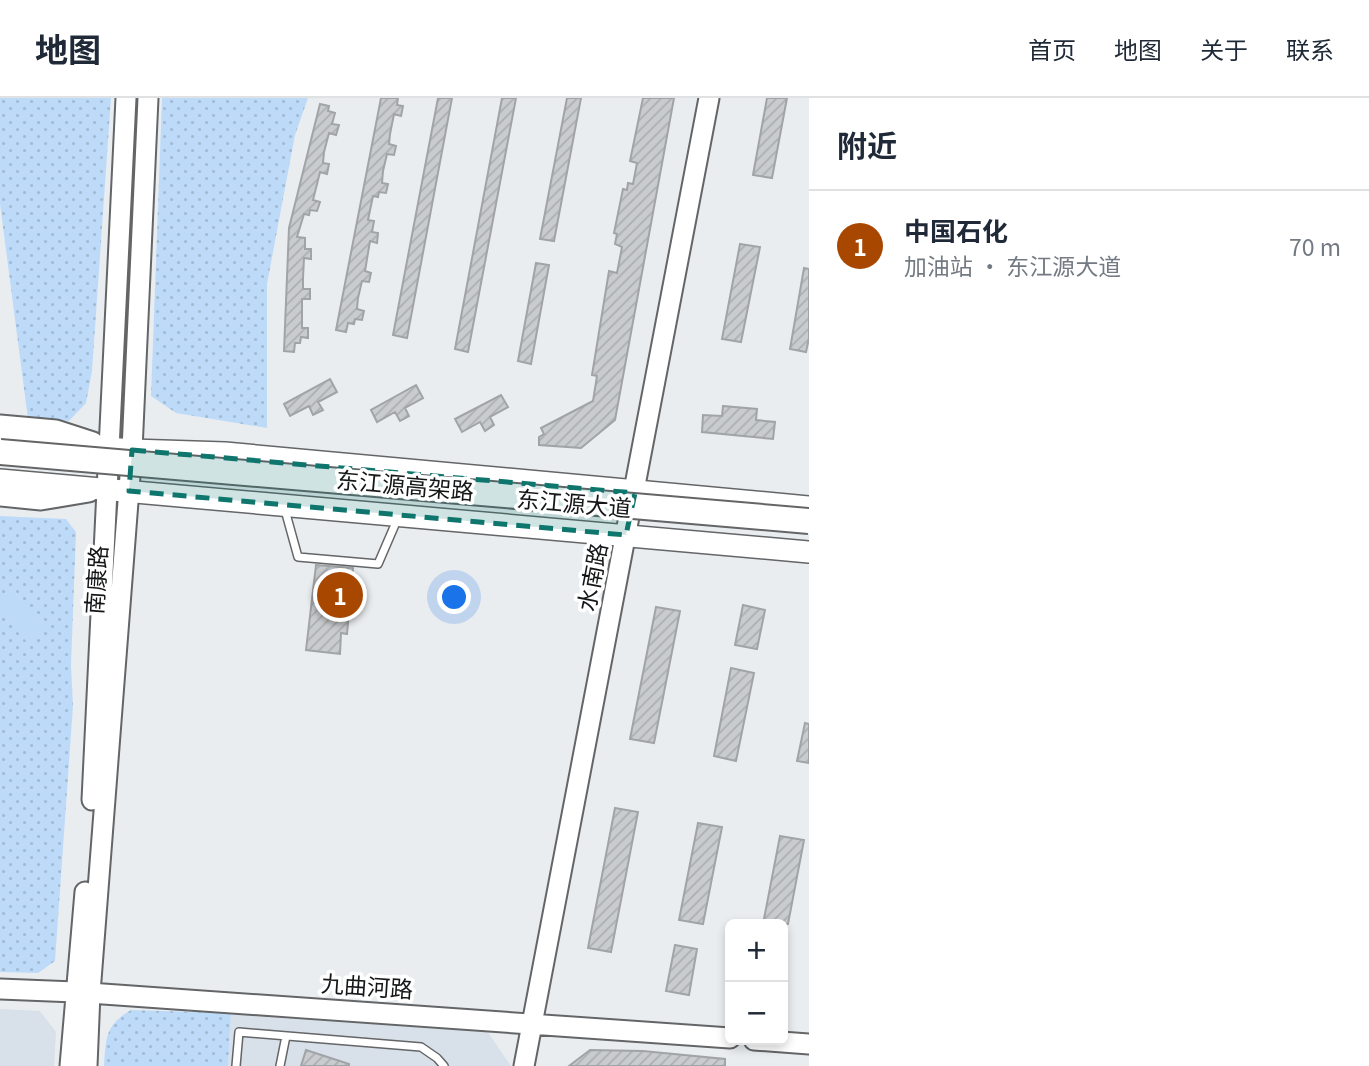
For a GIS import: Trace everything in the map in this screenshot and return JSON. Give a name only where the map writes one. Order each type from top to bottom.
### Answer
[{"type":"highway","name":"东江源高架路","points":[[0,452],[809,521]]},
{"type":"highway","name":"东江源高架路","points":[[0,468],[809,536]]},
{"type":"main road","name":"东江源大道","points":[[0,439],[121,449],[225,453],[809,507]]},
{"type":"main road","name":"东江源大道","points":[[0,480],[809,552]]},
{"type":"street","name":"南康路","points":[[121,449],[126,98]]},
{"type":"street","name":"南康路","points":[[87,1066],[83,993],[90,841],[148,98]]},
{"type":"street","name":"水南路","points":[[524,1066],[709,98]]},
{"type":"street","points":[[0,425],[55,430],[121,449]]},
{"type":"street","points":[[0,496],[41,500],[118,489]]},
{"type":"street","name":"九曲河路","points":[[0,989],[532,1022],[725,1038]]},
{"type":"street","name":"南康路","points":[[70,1066],[83,993]]},
{"type":"street","points":[[788,1042],[809,1044]]},
{"type":"lane","points":[[284,506],[298,557],[378,564],[399,516]]},
{"type":"lane","points":[[236,1066],[239,1032],[421,1047],[444,1066]]},
{"type":"lane","points":[[280,1066],[286,1036]]},
{"type":"highlighted area","points":[[132,450],[635,493],[626,535],[129,491]]},
{"type":"shaded area","points":[[0,98],[111,98],[92,371],[86,403],[69,421],[28,419],[0,204]]},
{"type":"shaded area","points":[[162,98],[308,98],[295,135],[267,284],[267,428],[176,413],[151,396]]},
{"type":"shaded area","points":[[0,516],[66,519],[76,532],[71,665],[73,706],[55,961],[38,973],[0,972]]},
{"type":"shaded area","points":[[14,590],[45,624],[26,641],[0,612],[0,604]]},
{"type":"shaded area","points":[[0,1009],[40,1011],[56,1032],[54,1066],[0,1066]]},
{"type":"shaded area","points":[[131,1010],[231,1013],[228,1066],[104,1066],[108,1033],[116,1021]]},
{"type":"shaded area","points":[[231,1013],[487,1031],[511,1066],[228,1066]]},
{"type":"building","points":[[381,98],[398,98],[397,105],[403,106],[401,116],[394,114],[390,134],[389,144],[396,146],[394,155],[387,154],[383,171],[382,183],[388,184],[386,193],[379,192],[378,197],[373,196],[368,220],[374,221],[372,232],[378,233],[377,243],[370,241],[365,271],[371,273],[369,282],[362,281],[358,298],[357,309],[364,311],[362,320],[355,319],[354,324],[348,323],[346,332],[336,330]]},
{"type":"building","points":[[438,98],[452,98],[407,338],[393,335]]},
{"type":"building","points":[[502,98],[516,98],[468,352],[455,349]]},
{"type":"building","points":[[567,98],[581,98],[554,241],[540,239]]},
{"type":"building","points":[[643,98],[674,98],[615,420],[581,448],[539,445],[539,437],[544,434],[541,428],[593,401],[597,376],[592,375],[609,271],[617,273],[622,247],[615,244],[617,234],[614,233],[623,189],[627,190],[628,183],[633,184],[637,163],[630,161]]},
{"type":"building","points":[[767,98],[787,98],[772,178],[753,175]]},
{"type":"building","points":[[320,104],[329,106],[328,111],[335,113],[332,124],[339,125],[336,135],[329,133],[324,152],[323,163],[329,164],[327,174],[320,172],[313,200],[320,202],[317,211],[310,210],[309,215],[304,214],[297,237],[305,238],[305,249],[311,249],[311,259],[304,258],[303,278],[303,289],[310,289],[310,299],[302,299],[302,328],[308,328],[308,338],[301,337],[300,343],[295,343],[294,352],[284,351],[289,228]]},
{"type":"building","points":[[740,244],[760,247],[741,342],[722,339]]},
{"type":"building","points":[[536,263],[549,265],[531,364],[518,361]]},
{"type":"building","points":[[804,268],[809,269],[809,338],[806,352],[790,349]]},
{"type":"building","points":[[330,379],[337,392],[318,402],[323,410],[313,415],[309,406],[290,416],[284,404]]},
{"type":"building","points":[[416,385],[423,398],[405,408],[409,416],[400,421],[395,412],[377,422],[371,410]]},
{"type":"building","points":[[501,395],[508,407],[490,417],[494,425],[485,431],[480,422],[462,432],[455,419]]},
{"type":"building","points":[[723,406],[757,409],[756,420],[775,422],[773,439],[702,432],[703,415],[722,416]]},
{"type":"building","points":[[316,565],[353,568],[347,634],[341,633],[340,654],[306,650]]},
{"type":"building","points":[[743,605],[765,610],[757,649],[735,645]]},
{"type":"building","points":[[656,607],[680,611],[654,743],[630,739]]},
{"type":"building","points":[[731,668],[754,673],[736,761],[714,756]]},
{"type":"building","points":[[805,723],[809,724],[809,763],[797,761]]},
{"type":"building","points":[[615,808],[638,812],[611,952],[588,948]]},
{"type":"building","points":[[698,823],[722,827],[703,924],[679,920]]},
{"type":"building","points":[[780,836],[804,840],[788,924],[788,919],[764,919]]},
{"type":"building","points":[[675,945],[697,949],[689,995],[666,991]]},
{"type":"building","points":[[306,1050],[349,1064],[349,1066],[301,1066]]},
{"type":"building","points":[[590,1050],[643,1051],[725,1059],[725,1066],[569,1066]]},
{"type":"place","name":"中国石化","points":[[340,595]]}]
